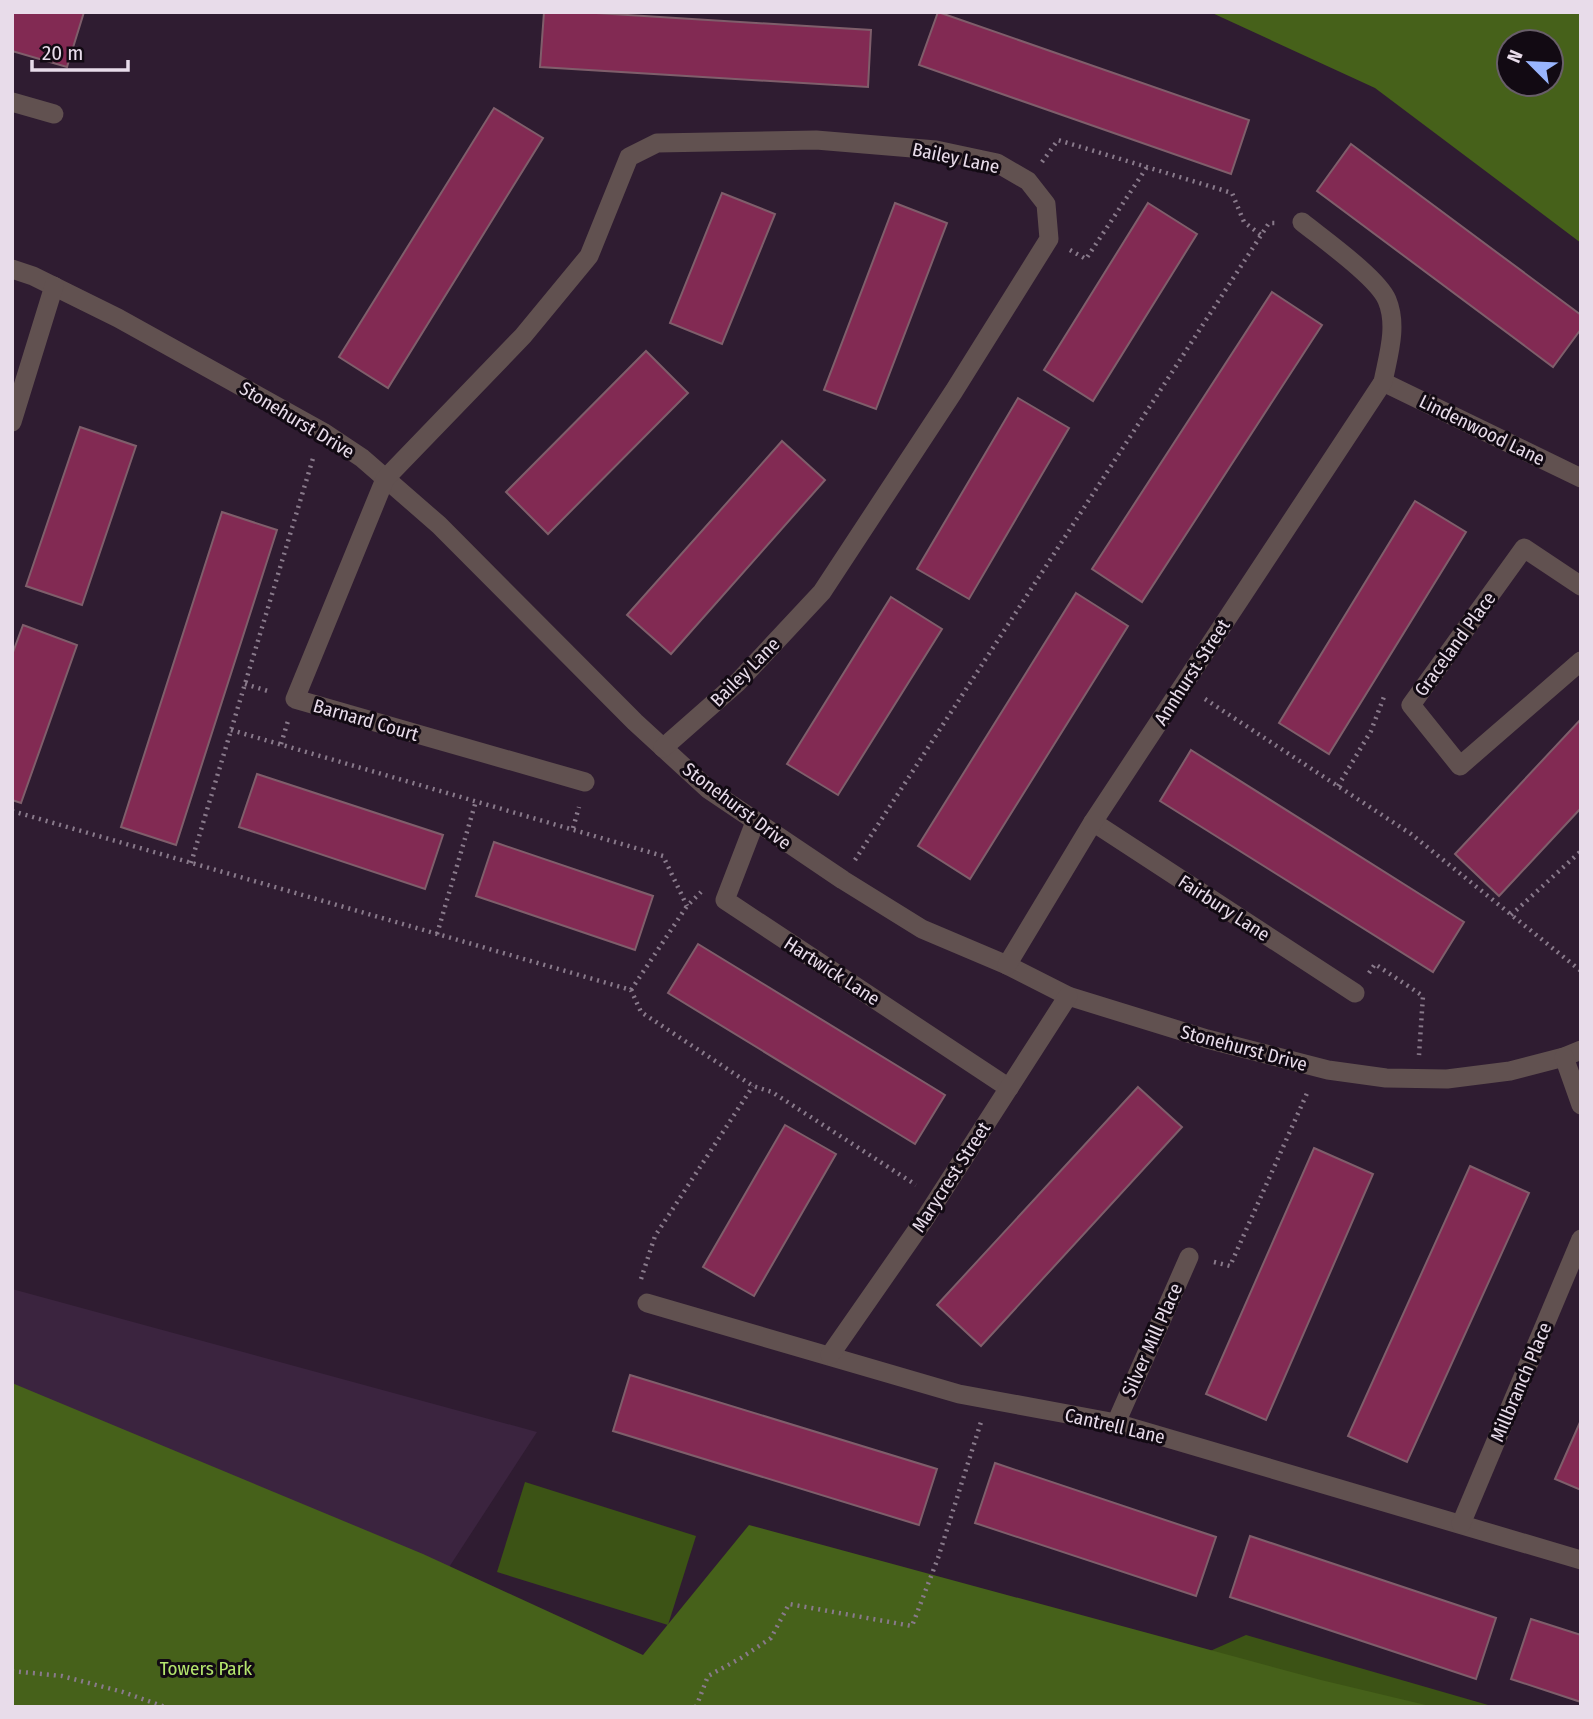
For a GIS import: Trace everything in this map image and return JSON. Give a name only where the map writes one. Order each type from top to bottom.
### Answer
[{"type":"street","points":[[12,102],[54,114]]},
{"type":"street","name":"Bailey Lane","points":[[385,479],[523,336],[589,256],[629,157],[657,143],[816,140],[936,150],[997,163],[1028,181],[1046,204],[1049,239],[954,391],[822,592],[738,682],[663,748]]},
{"type":"street","points":[[1302,222],[1376,284],[1387,299],[1391,341],[1383,382]]},
{"type":"street","name":"Stonehurst Drive","points":[[12,269],[54,286],[118,318],[323,432],[362,458],[439,525],[635,722],[708,789],[922,929],[1007,965],[1068,996],[1207,1039],[1328,1070],[1387,1079],[1447,1079],[1510,1071],[1572,1053]]},
{"type":"street","points":[[12,422],[54,286]]},
{"type":"street","name":"Lindenwood Lane","points":[[1383,382],[1581,478]]},
{"type":"street","name":"Annhurst Street","points":[[1007,965],[1093,822],[1383,382]]},
{"type":"street","name":"Barnard Court","points":[[385,479],[295,699],[585,782]]},
{"type":"street","name":"Graceland Place","points":[[1581,586],[1524,548],[1411,705],[1460,766],[1581,661]]},
{"type":"street","name":"Hartwick Lane","points":[[755,822],[725,900],[1009,1088]]},
{"type":"street","name":"Fairbury Lane","points":[[1093,822],[1354,993]]},
{"type":"street","name":"Marycrest Street","points":[[830,1355],[924,1220],[1068,996]]},
{"type":"street","points":[[1572,1053],[1581,1105]]},
{"type":"street","name":"Millbranch Place","points":[[1461,1524],[1581,1239]]},
{"type":"street","name":"Silver Mill Place","points":[[1116,1423],[1189,1257]]},
{"type":"street","name":"Cantrell Lane","points":[[647,1303],[988,1401],[1116,1423],[1581,1560]]},
{"type":"path","points":[[1058,140],[1232,193],[1244,222],[1261,235]]},
{"type":"path","points":[[1086,259],[1147,167]]},
{"type":"path","points":[[856,858],[1269,223]]},
{"type":"path","points":[[191,863],[311,462]]},
{"type":"path","points":[[1338,786],[1371,731],[1386,692]]},
{"type":"path","points":[[1203,698],[1411,834],[1581,971]]},
{"type":"path","points":[[231,730],[663,856],[687,906]]},
{"type":"path","points":[[437,934],[476,801]]},
{"type":"path","points":[[12,811],[631,990],[641,1012],[753,1086],[772,1092],[904,1177]]},
{"type":"path","points":[[1510,915],[1581,851]]},
{"type":"path","points":[[631,990],[687,906],[704,889]]},
{"type":"path","points":[[1375,964],[1423,996],[1420,1046]]},
{"type":"path","points":[[640,1281],[655,1236],[753,1086]]},
{"type":"path","points":[[1230,1266],[1304,1099]]},
{"type":"path","points":[[696,1707],[708,1676],[771,1637],[789,1604],[912,1626],[938,1558],[988,1401]]},
{"type":"path","points":[[12,1671],[62,1676],[123,1692],[165,1707]]},
{"type":"shaded area","points":[[12,1289],[537,1432],[388,1661],[12,1638]]},
{"type":"green space","points":[[1210,12],[1581,12],[1581,243],[1375,88]]},
{"type":"green space","name":"Towers Park","points":[[12,1383],[423,1554],[643,1655],[749,1525],[1321,1680],[1434,1707],[12,1707]]},
{"type":"green space","points":[[525,1482],[696,1536],[668,1625],[497,1572]]},
{"type":"green space","points":[[1246,1635],[1495,1707],[1060,1707],[1125,1689]]},
{"type":"building","points":[[12,12],[84,12],[67,67],[12,51]]},
{"type":"building","points":[[544,12],[871,30],[868,87],[540,67]]},
{"type":"building","points":[[938,12],[1249,120],[1231,174],[919,65]]},
{"type":"building","points":[[494,108],[543,138],[388,388],[339,357]]},
{"type":"building","points":[[1351,144],[1581,315],[1581,329],[1553,367],[1317,191]]},
{"type":"building","points":[[722,193],[775,214],[722,344],[670,323]]},
{"type":"building","points":[[895,203],[947,223],[876,409],[824,390]]},
{"type":"building","points":[[1148,203],[1197,234],[1093,401],[1044,370]]},
{"type":"building","points":[[1272,292],[1322,325],[1142,602],[1092,569]]},
{"type":"building","points":[[646,351],[688,393],[548,534],[506,492]]},
{"type":"building","points":[[1018,398],[1069,428],[969,599],[917,569]]},
{"type":"building","points":[[80,427],[136,446],[82,605],[26,586]]},
{"type":"building","points":[[782,441],[825,480],[671,654],[627,615]]},
{"type":"building","points":[[1415,501],[1466,532],[1329,754],[1279,723]]},
{"type":"building","points":[[222,512],[277,530],[176,845],[121,827]]},
{"type":"building","points":[[1076,593],[1128,626],[970,879],[918,846]]},
{"type":"building","points":[[891,597],[942,629],[838,795],[787,764]]},
{"type":"building","points":[[23,625],[77,645],[21,803],[12,800],[12,655]]},
{"type":"building","points":[[1581,719],[1581,808],[1499,896],[1455,854]]},
{"type":"building","points":[[1191,750],[1464,922],[1433,972],[1160,801]]},
{"type":"building","points":[[257,774],[443,835],[425,889],[239,827]]},
{"type":"building","points":[[494,842],[653,896],[635,950],[476,896]]},
{"type":"building","points":[[698,944],[945,1095],[915,1144],[668,993]]},
{"type":"building","points":[[1138,1087],[1182,1127],[981,1346],[937,1305]]},
{"type":"building","points":[[785,1125],[836,1154],[754,1296],[703,1267]]},
{"type":"building","points":[[1314,1148],[1373,1174],[1266,1420],[1206,1394]]},
{"type":"building","points":[[1470,1166],[1529,1193],[1407,1462],[1348,1436]]},
{"type":"building","points":[[630,1375],[937,1469],[919,1525],[613,1431]]},
{"type":"building","points":[[1581,1420],[1581,1490],[1555,1479]]},
{"type":"building","points":[[995,1463],[1216,1537],[1196,1596],[975,1523]]},
{"type":"building","points":[[1250,1536],[1496,1618],[1476,1679],[1230,1597]]},
{"type":"building","points":[[1531,1619],[1581,1635],[1581,1702],[1511,1679]]}]
